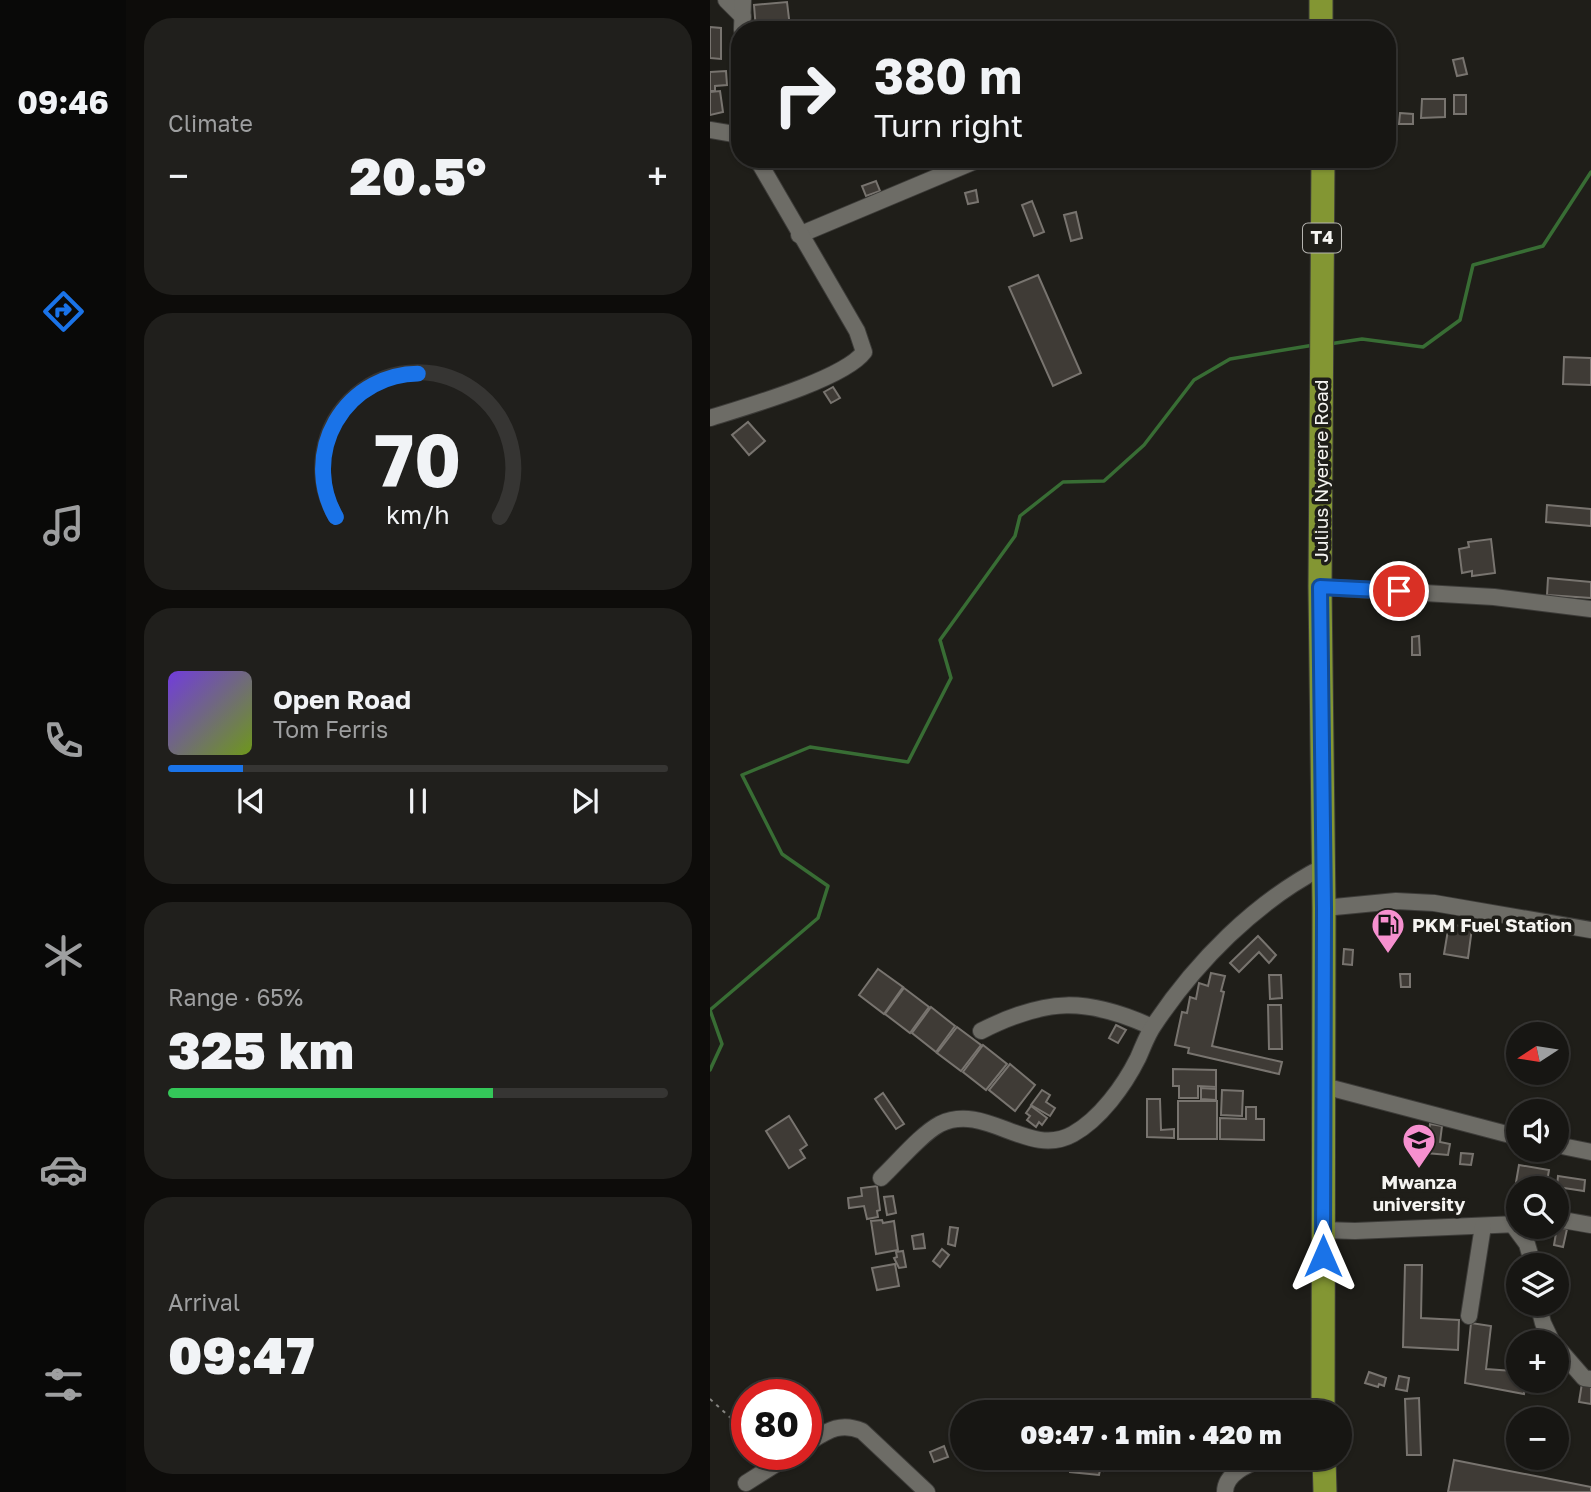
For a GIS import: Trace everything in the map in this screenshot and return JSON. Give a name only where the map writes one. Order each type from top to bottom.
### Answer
[{"type":"highway","points":[[1321,0],[1321,21]]},
{"type":"highway","name":"Julius Nyerere Road","points":[[1322,168],[1320,587],[1324,908],[1323,1400]]},
{"type":"highway","points":[[1324,1470],[1325,1492]]},
{"type":"street","points":[[726,0],[742,21]]},
{"type":"street","points":[[743,0],[743,21]]},
{"type":"street","points":[[710,130],[731,134]]},
{"type":"street","points":[[710,418],[822,379],[857,361],[864,352],[857,331],[762,168]]},
{"type":"street","points":[[799,235],[959,168]]},
{"type":"street","points":[[1320,587],[1494,597],[1590,608]]},
{"type":"street","points":[[881,1178],[935,1128],[955,1119],[983,1121],[1037,1140],[1058,1140],[1072,1135],[1087,1123],[1123,1083],[1152,1027],[1209,955],[1273,897],[1297,880],[1323,867]]},
{"type":"street","points":[[1324,908],[1396,901],[1434,903],[1590,930]]},
{"type":"street","points":[[981,1031],[1017,1012],[1057,1006],[1097,1006],[1152,1027]]},
{"type":"street","points":[[1324,1086],[1506,1134]]},
{"type":"street","points":[[1569,1148],[1590,1152]]},
{"type":"street","points":[[1569,1221],[1590,1225]]},
{"type":"street","points":[[1323,1230],[1506,1226]]},
{"type":"street","points":[[1469,1316],[1483,1227]]},
{"type":"street","points":[[1569,1361],[1584,1378],[1590,1380]]},
{"type":"street","points":[[822,1435],[840,1425],[862,1431],[927,1492]]},
{"type":"street","points":[[746,1483],[767,1470]]},
{"type":"street","points":[[1225,1492],[1225,1484],[1231,1476],[1242,1470]]},
{"type":"path","points":[[710,1399],[731,1418]]},
{"type":"building","points":[[787,2],[789,21],[755,21],[754,5]]},
{"type":"building","points":[[710,27],[721,28],[721,59],[710,58]]},
{"type":"building","points":[[1463,58],[1467,74],[1457,76],[1453,60]]},
{"type":"building","points":[[726,71],[727,85],[715,86],[715,91],[710,91],[710,72]]},
{"type":"building","points":[[720,91],[723,112],[710,115],[710,92]]},
{"type":"building","points":[[1454,95],[1466,95],[1466,114],[1454,114]]},
{"type":"building","points":[[1422,99],[1445,99],[1445,117],[1421,118]]},
{"type":"building","points":[[1400,113],[1413,114],[1413,124],[1399,124]]},
{"type":"building","points":[[876,181],[880,191],[866,196],[862,186]]},
{"type":"building","points":[[976,190],[978,202],[968,204],[965,193]]},
{"type":"building","points":[[1032,201],[1044,232],[1034,236],[1022,205]]},
{"type":"building","points":[[1076,212],[1082,238],[1071,241],[1064,215]]},
{"type":"building","points":[[1038,275],[1081,373],[1053,386],[1009,287]]},
{"type":"building","points":[[1564,357],[1591,358],[1591,385],[1563,384]]},
{"type":"building","points":[[833,387],[840,398],[831,403],[824,392]]},
{"type":"building","points":[[748,422],[765,441],[749,455],[732,435]]},
{"type":"building","points":[[1547,505],[1591,509],[1591,526],[1546,522]]},
{"type":"building","points":[[1491,539],[1495,573],[1472,576],[1472,571],[1462,573],[1459,549],[1469,547],[1468,542]]},
{"type":"building","points":[[1548,578],[1591,582],[1591,598],[1547,595]]},
{"type":"building","points":[[1419,636],[1420,655],[1412,655],[1412,637]]},
{"type":"building","points":[[1449,924],[1472,928],[1468,958],[1444,954]]},
{"type":"building","points":[[1258,936],[1276,955],[1269,963],[1259,952],[1239,972],[1230,963]]},
{"type":"building","points":[[1344,949],[1353,950],[1352,965],[1343,964]]},
{"type":"building","points":[[878,969],[903,987],[884,1014],[859,995]]},
{"type":"building","points":[[1211,973],[1225,976],[1212,1046],[1282,1062],[1279,1074],[1188,1053],[1189,1048],[1175,1045],[1182,1012],[1187,1013],[1190,997],[1196,999],[1199,983],[1208,986]]},
{"type":"building","points":[[1400,974],[1410,974],[1410,987],[1401,987]]},
{"type":"building","points":[[1269,975],[1281,975],[1282,998],[1270,999]]},
{"type":"building","points":[[904,988],[929,1007],[910,1033],[885,1014]]},
{"type":"building","points":[[1268,1005],[1281,1005],[1282,1049],[1269,1049]]},
{"type":"building","points":[[931,1007],[955,1026],[936,1052],[912,1033]]},
{"type":"building","points":[[1116,1025],[1126,1030],[1118,1043],[1109,1038]]},
{"type":"building","points":[[957,1027],[981,1045],[961,1071],[937,1053]]},
{"type":"building","points":[[983,1045],[1007,1064],[986,1090],[963,1072]]},
{"type":"building","points":[[1010,1064],[1035,1085],[1015,1111],[989,1090]]},
{"type":"building","points":[[1173,1069],[1216,1070],[1216,1087],[1198,1086],[1198,1098],[1179,1098],[1179,1086],[1173,1086]]},
{"type":"building","points":[[1201,1088],[1216,1089],[1216,1100],[1201,1099]]},
{"type":"building","points":[[1042,1090],[1050,1095],[1046,1102],[1055,1108],[1050,1116],[1031,1105]]},
{"type":"building","points":[[1222,1090],[1243,1091],[1242,1116],[1221,1115]]},
{"type":"building","points":[[883,1093],[904,1124],[896,1129],[875,1099]]},
{"type":"building","points":[[1147,1099],[1160,1099],[1161,1130],[1174,1129],[1174,1138],[1147,1137]]},
{"type":"building","points":[[1178,1101],[1217,1101],[1217,1139],[1178,1139]]},
{"type":"building","points":[[1031,1106],[1047,1118],[1042,1125],[1039,1122],[1036,1127],[1027,1120],[1030,1116],[1026,1113]]},
{"type":"building","points":[[1246,1107],[1256,1107],[1256,1119],[1264,1119],[1264,1140],[1220,1139],[1220,1118],[1246,1119]]},
{"type":"building","points":[[789,1116],[807,1145],[800,1150],[805,1158],[789,1168],[766,1131]]},
{"type":"building","points":[[1430,1124],[1442,1126],[1440,1142],[1450,1144],[1448,1155],[1426,1153]]},
{"type":"building","points":[[1461,1153],[1473,1154],[1471,1165],[1460,1164]]},
{"type":"building","points":[[1519,1165],[1549,1170],[1548,1176],[1517,1176]]},
{"type":"building","points":[[1569,1178],[1585,1180],[1584,1191],[1569,1189]]},
{"type":"building","points":[[877,1186],[880,1210],[877,1211],[878,1217],[867,1219],[864,1206],[849,1208],[848,1198],[862,1196],[861,1188]]},
{"type":"building","points":[[893,1196],[896,1213],[887,1215],[884,1197]]},
{"type":"building","points":[[882,1220],[883,1223],[894,1221],[898,1250],[876,1254],[871,1221]]},
{"type":"building","points":[[950,1227],[958,1228],[955,1246],[948,1244]]},
{"type":"building","points":[[923,1234],[925,1248],[914,1249],[912,1236]]},
{"type":"building","points":[[1555,1239],[1565,1239],[1563,1247],[1554,1245]]},
{"type":"building","points":[[942,1249],[949,1255],[940,1267],[933,1261]]},
{"type":"building","points":[[903,1251],[906,1267],[899,1268],[894,1258],[897,1257],[896,1252]]},
{"type":"building","points":[[895,1264],[899,1286],[877,1290],[872,1268]]},
{"type":"building","points":[[1405,1265],[1422,1265],[1421,1318],[1459,1320],[1458,1350],[1403,1347]]},
{"type":"building","points":[[1471,1323],[1491,1326],[1486,1369],[1506,1370],[1506,1391],[1465,1383]]},
{"type":"building","points":[[1369,1372],[1386,1378],[1384,1386],[1365,1383]]},
{"type":"building","points":[[1399,1376],[1409,1378],[1407,1391],[1396,1389]]},
{"type":"building","points":[[1582,1383],[1591,1385],[1591,1404],[1579,1402]]},
{"type":"building","points":[[1419,1398],[1421,1455],[1407,1455],[1405,1399]]},
{"type":"building","points":[[944,1446],[948,1457],[934,1462],[930,1452]]},
{"type":"building","points":[[1454,1460],[1591,1487],[1591,1492],[1448,1492]]},
{"type":"building","points":[[1070,1470],[1100,1470],[1099,1475]]},
{"type":"waterway","points":[[1329,344],[1362,339],[1423,347],[1460,320],[1473,265],[1543,246],[1591,172]]},
{"type":"waterway","points":[[710,1070],[722,1044],[710,1010],[818,918],[828,886],[782,854],[742,775],[810,747],[908,762],[951,678],[940,640],[1015,536],[1020,516],[1063,482],[1104,481],[1144,445],[1194,380],[1230,359],[1314,345]]},
{"type":"place","name":"PKM Fuel Station","points":[[1388,955]]},
{"type":"place","name":"Mwanza university","points":[[1419,1170]]},
{"type":"route","points":[[1323,1256],[1324,908],[1320,587],[1399,591]]}]
